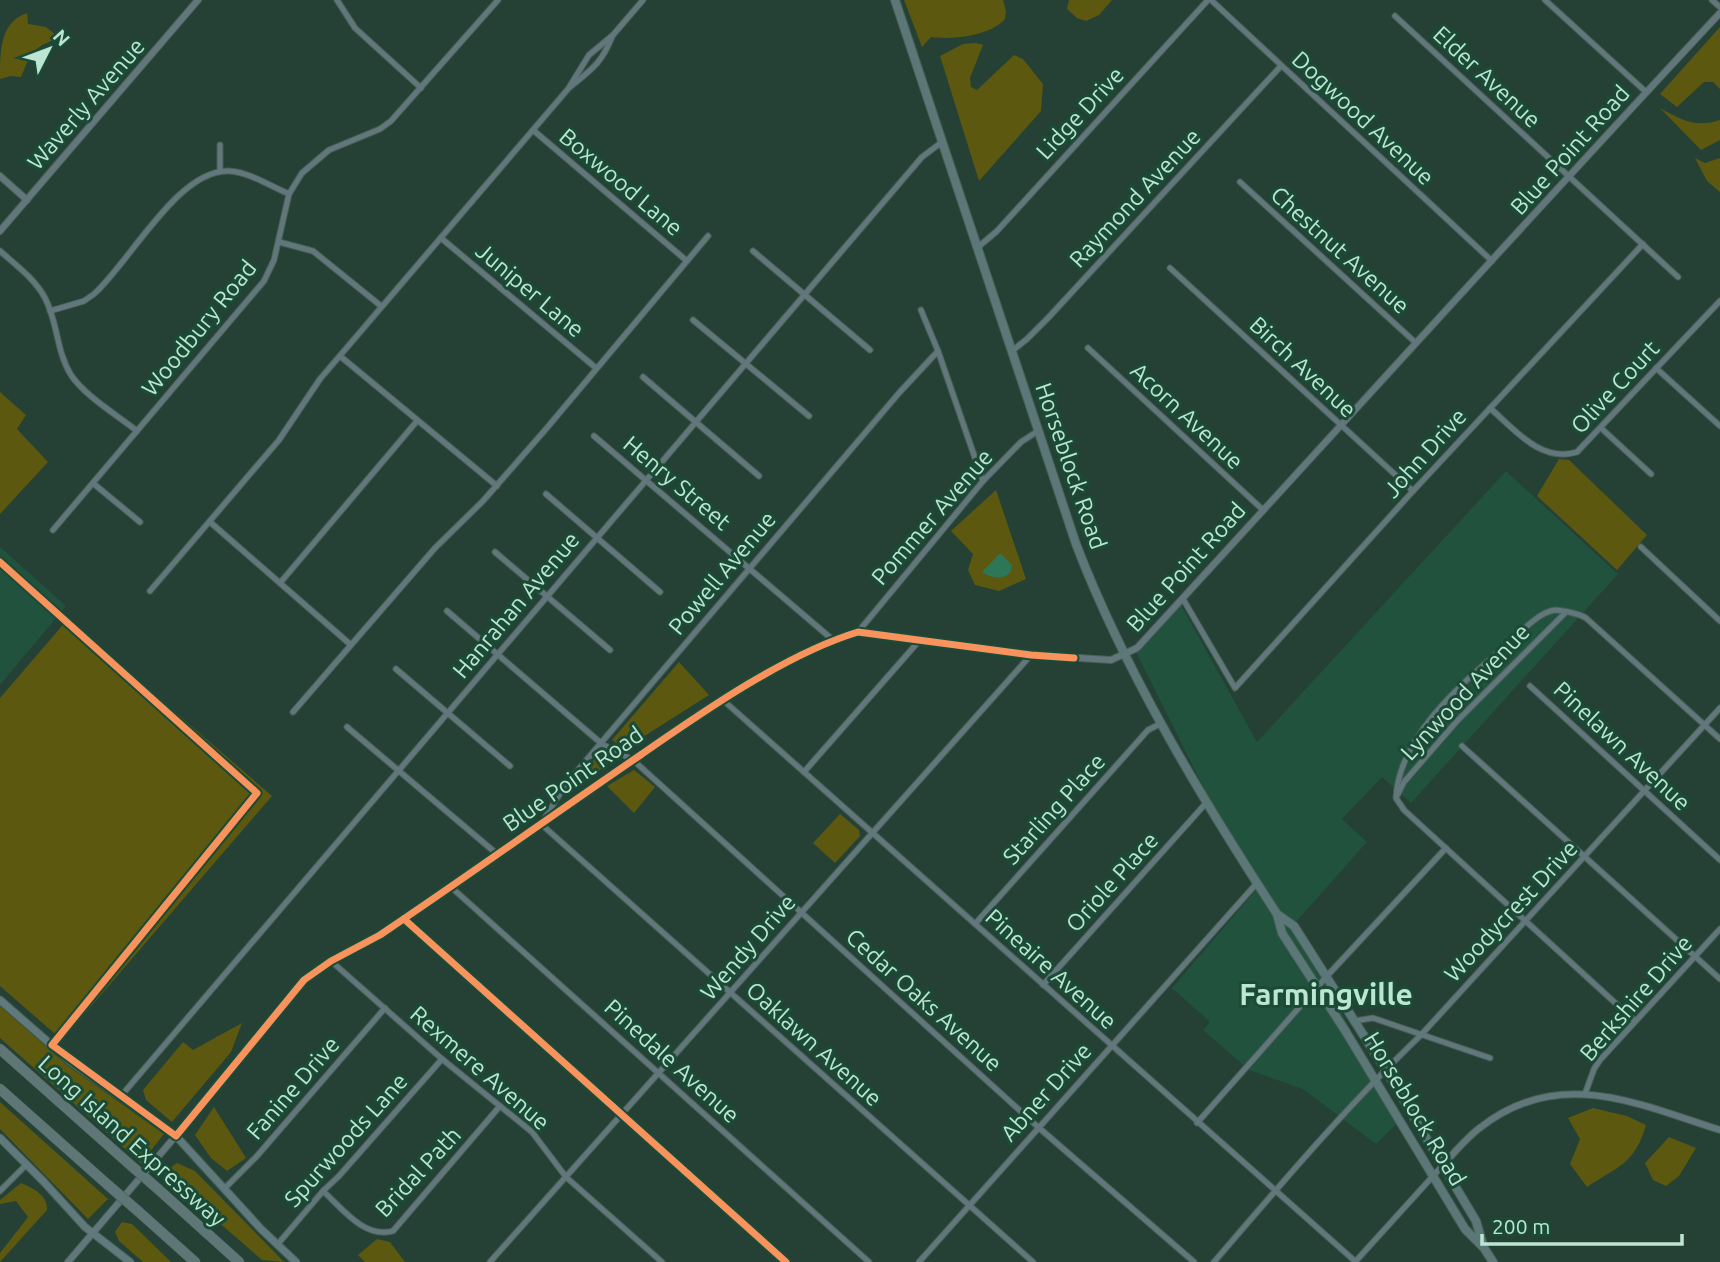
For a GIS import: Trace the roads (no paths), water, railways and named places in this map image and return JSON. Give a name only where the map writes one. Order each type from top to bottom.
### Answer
[{"type":"highway","name":"Long Island Expressway","points":[[0,1049],[239,1262]]},
{"type":"highway","name":"Long Island Expressway","points":[[0,1089],[195,1262]]},
{"type":"main road","name":"Horseblock Road","points":[[895,0],[1086,570],[1125,654],[1207,802],[1277,914],[1282,933],[1465,1229],[1484,1248],[1493,1262]]},
{"type":"main road","name":"Horseblock Road","points":[[1277,914],[1294,926],[1385,1069],[1476,1221],[1484,1248]]},
{"type":"main road","points":[[0,1000],[71,1062],[176,1136],[296,1262]]},
{"type":"main road","points":[[0,1138],[92,1233],[130,1262]]},
{"type":"street","name":"Waverly Avenue","points":[[0,232],[198,0]]},
{"type":"street","points":[[337,0],[355,28],[421,88]]},
{"type":"street","name":"Woodbury Road","points":[[53,530],[260,287],[271,268],[289,194],[303,173],[329,149],[380,129],[401,113],[498,0]]},
{"type":"street","points":[[150,591],[279,440],[311,392],[381,306],[568,89],[589,55],[613,35],[643,0]]},
{"type":"street","name":"Dogwood Avenue","points":[[1209,0],[1492,261]]},
{"type":"street","name":"Lidge Drive","points":[[977,248],[997,231],[1209,0]]},
{"type":"street","points":[[1545,0],[1646,93]]},
{"type":"street","points":[[1712,0],[1720,8]]},
{"type":"street","name":"Blue Point Road","points":[[68,1262],[304,980],[331,961],[380,935],[694,718],[773,670],[833,640],[858,632],[1031,655],[1111,660],[1138,648],[1262,509],[1341,427],[1720,13]]},
{"type":"street","name":"Elder Avenue","points":[[1395,16],[1678,277]]},
{"type":"street","points":[[568,89],[596,67],[607,52],[613,35]]},
{"type":"street","name":"Raymond Avenue","points":[[1012,351],[1048,318],[1280,67]]},
{"type":"street","name":"Boxwood Lane","points":[[533,130],[687,261]]},
{"type":"street","name":"Hanrahan Avenue","points":[[121,1096],[804,294],[922,157],[942,142]]},
{"type":"street","points":[[220,145],[220,172]]},
{"type":"street","points":[[50,311],[84,301],[94,293],[180,192],[210,173],[243,174],[289,194]]},
{"type":"street","points":[[0,176],[27,200]]},
{"type":"street","name":"Chestnut Avenue","points":[[1240,182],[1416,343]]},
{"type":"street","points":[[292,712],[435,548],[497,486],[708,236]]},
{"type":"street","name":"Juniper Lane","points":[[441,238],[596,368]]},
{"type":"street","points":[[279,242],[308,248],[381,306]]},
{"type":"street","name":"John Drive","points":[[1183,599],[1235,688],[1413,491],[1643,244]]},
{"type":"street","points":[[0,251],[38,286],[50,311],[59,350],[79,385],[137,431]]},
{"type":"street","points":[[753,251],[870,349]]},
{"type":"street","name":"Birch Avenue","points":[[1170,268],[1413,491]]},
{"type":"street","name":"Olive Court","points":[[1490,408],[1544,452],[1557,455],[1577,452],[1656,368],[1717,309],[1720,300]]},
{"type":"street","points":[[921,310],[983,481]]},
{"type":"street","points":[[693,320],[744,365],[809,416]]},
{"type":"street","name":"Acorn Avenue","points":[[1088,348],[1262,509]]},
{"type":"street","name":"Powell Avenue","points":[[541,824],[566,784],[899,393],[938,351]]},
{"type":"street","points":[[340,356],[497,486]]},
{"type":"street","points":[[1656,368],[1720,426]]},
{"type":"street","points":[[643,377],[759,476]]},
{"type":"street","points":[[280,583],[417,421]]},
{"type":"street","points":[[1601,428],[1651,474]]},
{"type":"street","name":"Pommer Avenue","points":[[858,632],[983,481],[1021,442],[1038,431]]},
{"type":"street","name":"Henry Street","points":[[594,436],[833,640]]},
{"type":"street","points":[[94,484],[140,522]]},
{"type":"street","points":[[545,494],[660,592]]},
{"type":"street","points":[[210,522],[351,645]]},
{"type":"street","points":[[1641,547],[1720,621]]},
{"type":"street","points":[[495,552],[610,650]]},
{"type":"street","name":"Lynwood Avenue","points":[[1396,798],[1399,775],[1410,749],[1441,706],[1536,619],[1555,610],[1581,615],[1705,724]]},
{"type":"street","name":"Cedar Oaks Avenue","points":[[447,611],[602,744],[633,760],[1038,1126],[1194,1262]]},
{"type":"street","name":"Lynwood Avenue","points":[[1396,798],[1404,782],[1457,721],[1565,613]]},
{"type":"street","points":[[804,772],[919,641]]},
{"type":"street","name":"Wendy Drive","points":[[490,1262],[1031,655]]},
{"type":"street","points":[[396,669],[510,766]]},
{"type":"street","name":"Pinelawn Avenue","points":[[1530,686],[1720,860]]},
{"type":"street","name":"Pineaire Avenue","points":[[723,701],[1355,1262]]},
{"type":"street","name":"Woodycrest Drive","points":[[1214,1262],[1385,1069],[1421,1035],[1720,708]]},
{"type":"street","name":"Starling Place","points":[[975,924],[1142,736],[1162,723]]},
{"type":"street","points":[[1705,724],[1720,738]]},
{"type":"street","points":[[347,727],[497,854]]},
{"type":"street","points":[[1462,746],[1720,979]]},
{"type":"street","points":[[1396,798],[1404,810],[1635,1021]]},
{"type":"street","name":"Oriole Place","points":[[1043,985],[1207,802]]},
{"type":"street","name":"Oaklawn Avenue","points":[[541,824],[1034,1262]]},
{"type":"street","points":[[1197,1123],[1317,987],[1446,848]]},
{"type":"street","name":"Abner Drive","points":[[919,1262],[1257,883]]},
{"type":"street","name":"Pinedale Avenue","points":[[451,887],[869,1262]]},
{"type":"street","name":"Berkshire Drive","points":[[1585,1094],[1594,1069],[1720,929]]},
{"type":"street","name":"Rexmere Avenue","points":[[331,961],[442,1059],[532,1132],[566,1177],[662,1262]]},
{"type":"street","name":"Fanine Drive","points":[[224,1189],[257,1156],[385,1008]]},
{"type":"street","points":[[1354,1021],[1373,1018],[1490,1058]]},
{"type":"street","name":"Spurwoods Lane","points":[[277,1245],[442,1059]]},
{"type":"street","points":[[1355,1262],[1480,1127],[1511,1108],[1535,1099],[1553,1095],[1585,1094],[1617,1097],[1720,1130]]},
{"type":"street","name":"Bridal Path","points":[[323,1191],[367,1230],[385,1234],[393,1231],[500,1107]]},
{"type":"street","points":[[0,1191],[27,1164]]},
{"type":"district","name":"Farmingville","points":[[1326,995]]}]
